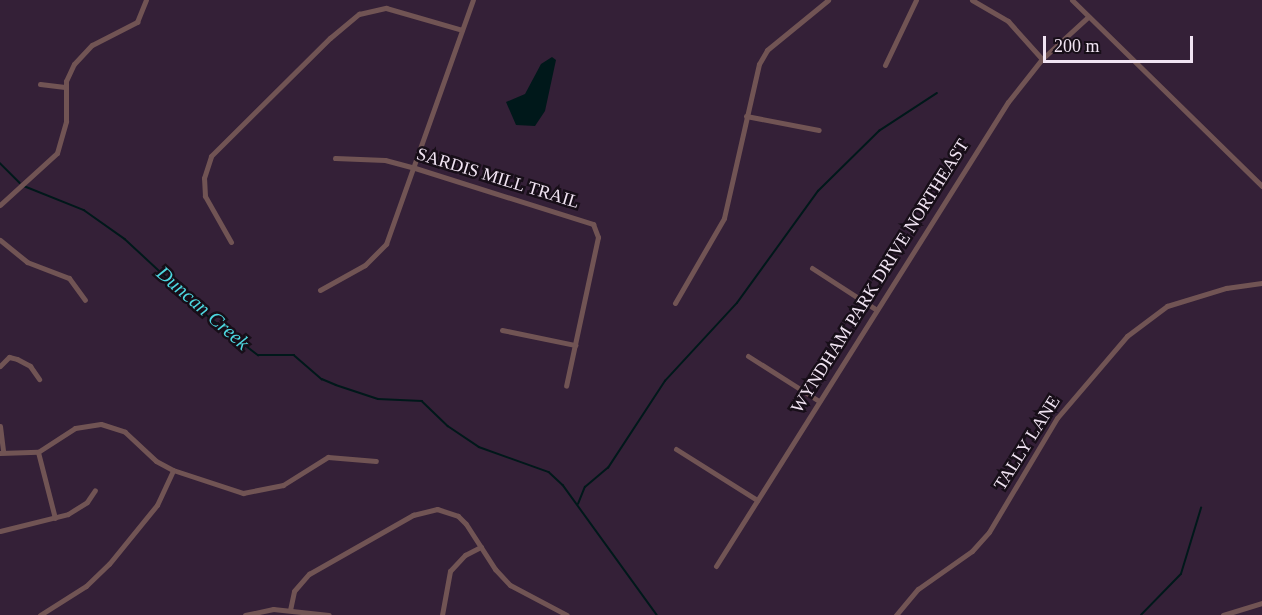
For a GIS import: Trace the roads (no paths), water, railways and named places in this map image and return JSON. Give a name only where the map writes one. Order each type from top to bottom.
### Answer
[{"type":"street","points":[[0,205],[57,153],[65,132],[65,87],[82,54],[92,45],[137,22],[147,0]]},
{"type":"street","points":[[320,290],[364,265],[386,244],[473,0]]},
{"type":"street","points":[[675,303],[724,218],[759,64],[767,50],[828,0]]},
{"type":"street","points":[[885,65],[916,0]]},
{"type":"street","points":[[972,0],[1008,21],[1042,59]]},
{"type":"street","points":[[1072,0],[1262,186]]},
{"type":"street","points":[[231,242],[205,196],[204,178],[211,156],[330,38],[359,14],[372,9],[402,10],[462,30]]},
{"type":"street","name":"WYNDHAM PARK DRIVE NORTHEAST","points":[[716,566],[1008,102],[1042,59],[1088,17]]},
{"type":"street","points":[[40,84],[65,87]]},
{"type":"street","points":[[746,116],[819,130]]},
{"type":"street","name":"SARDIS MILL TRAIL","points":[[335,158],[385,160],[415,168],[586,221],[597,228],[566,386]]},
{"type":"street","points":[[0,240],[27,262],[69,278],[85,300]]},
{"type":"street","points":[[812,268],[877,310]]},
{"type":"street","name":"TALLY LANE","points":[[896,615],[918,589],[972,551],[989,532],[1057,418],[1127,336],[1167,306],[1226,288],[1262,283]]},
{"type":"street","points":[[502,330],[574,345]]},
{"type":"street","points":[[748,356],[819,400]]},
{"type":"street","points":[[0,366],[9,357],[17,358],[30,366],[39,379]]},
{"type":"street","points":[[0,426],[2,453],[38,452],[75,428],[101,424],[125,432],[156,461],[173,470],[229,490],[257,492],[283,485],[328,457],[376,461]]},
{"type":"street","points":[[676,449],[757,500]]},
{"type":"street","points":[[38,452],[55,518]]},
{"type":"street","points":[[40,615],[86,586],[110,564],[157,505],[173,470]]},
{"type":"street","points":[[0,531],[55,518],[78,509],[95,490]]},
{"type":"street","points":[[290,610],[294,591],[309,574],[424,510],[447,511],[458,516],[510,585],[567,615]]},
{"type":"street","points":[[442,615],[450,571],[465,555],[481,547]]},
{"type":"street","points":[[1224,615],[1262,603]]},
{"type":"street","points":[[245,615],[290,610],[329,615]]},
{"type":"waterway","points":[[578,504],[585,487],[608,468],[665,381],[737,303],[818,191],[879,131],[937,93]]},
{"type":"waterway","name":"Duncan Creek","points":[[0,163],[20,183]]},
{"type":"waterway","name":"Duncan Creek","points":[[24,186],[84,210],[125,239],[210,318],[258,355],[294,355],[322,379],[378,399],[422,401],[448,426],[479,447],[549,472],[563,485],[657,615]]},
{"type":"waterway","points":[[1141,615],[1181,574],[1201,508]]}]
